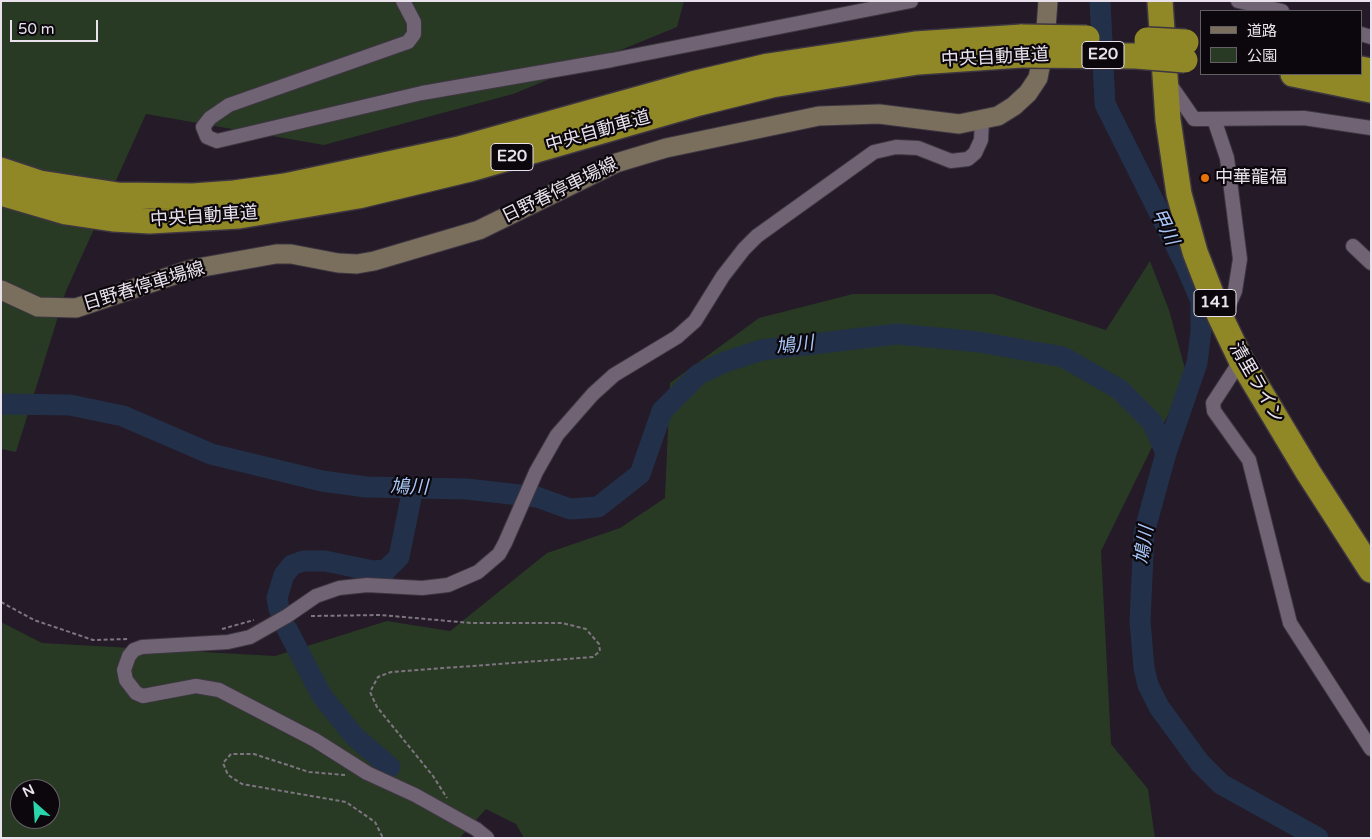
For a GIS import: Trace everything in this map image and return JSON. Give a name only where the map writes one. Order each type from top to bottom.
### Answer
[{"type":"highway","name":"清里ライン","points":[[1160,1],[1168,120],[1180,194],[1195,252],[1222,321],[1241,360],[1308,472],[1371,570]]},
{"type":"highway","name":"中央自動車道","points":[[1,170],[40,183],[118,195],[193,196],[234,193],[285,186],[459,149],[692,84],[768,66],[915,44],[1021,46],[1098,55],[1193,52]]},
{"type":"highway","name":"中央自動車道","points":[[1,193],[66,212],[113,219],[184,221],[239,216],[358,196],[470,169],[699,102],[772,85],[1021,46]]},
{"type":"highway","points":[[1298,75],[1371,90]]},
{"type":"main road","name":"日野春停車場線","points":[[1,290],[38,308],[76,308],[192,269],[276,254],[357,264],[374,261],[479,230],[616,163],[666,148],[819,116],[837,114],[879,114],[959,124],[998,116],[1014,106],[1028,93],[1038,78],[1045,42],[1048,1]]},
{"type":"street","points":[[403,1],[414,22],[414,34],[408,42],[229,105],[210,118],[203,127],[207,137],[217,141],[422,93],[622,58],[911,1]]},
{"type":"street","points":[[1238,1],[1278,10]]},
{"type":"street","points":[[1165,78],[1194,119],[1304,118],[1371,128]]},
{"type":"street","points":[[1214,119],[1228,158],[1240,258],[1235,291],[1222,321]]},
{"type":"street","points":[[487,838],[476,829],[415,794],[367,773],[315,740],[219,690],[196,686],[143,696],[131,688],[126,680],[126,663],[134,650],[142,647],[228,642],[250,637],[288,616],[316,596],[339,588],[367,585],[422,588],[448,585],[465,579],[487,565],[499,554],[514,526],[521,504],[536,472],[557,435],[594,394],[614,376],[677,337],[695,321],[723,276],[757,236],[874,152],[896,147],[918,148],[951,161],[968,159],[975,153],[981,140],[982,120]]},
{"type":"street","points":[[1353,246],[1371,263]]},
{"type":"street","points":[[1241,360],[1213,403],[1214,411],[1249,460],[1290,623],[1371,749]]},
{"type":"path","points":[[1,602],[34,620],[93,640],[129,638]]},
{"type":"path","points":[[288,616],[381,615],[470,623],[562,624],[586,629],[599,644],[600,652],[593,657],[391,672],[378,677],[370,692],[377,707],[433,776],[448,798]]},
{"type":"path","points":[[213,630],[261,619]]},
{"type":"path","points":[[367,773],[339,776],[309,772],[254,754],[231,754],[223,763],[228,775],[242,784],[346,802],[375,822],[383,838]]},
{"type":"green space","points":[[1,1],[684,1],[677,27],[513,94],[324,145],[146,114],[66,291],[16,452],[1,449]]},
{"type":"green space","points":[[1150,261],[1169,310],[1187,376],[1101,551],[1111,744],[1148,789],[1155,838],[524,838],[516,824],[486,809],[460,838],[1,838],[1,622],[42,643],[275,656],[387,621],[450,631],[547,553],[620,528],[665,498],[670,383],[759,318],[853,294],[993,294],[1106,330]]},
{"type":"waterway","name":"甲川","points":[[1100,1],[1105,104],[1185,264],[1201,301],[1201,331],[1197,363],[1166,453],[1144,533],[1140,621],[1144,668],[1148,685],[1159,707],[1200,763],[1221,784],[1318,838]]},
{"type":"waterway","name":"鳩川","points":[[1,404],[70,405],[123,416],[211,454],[322,481],[366,487],[467,489],[537,497],[570,509],[598,507],[640,474],[662,411],[699,374],[725,362],[762,350],[897,334],[979,342],[1063,357],[1119,389],[1152,422],[1166,453]]},
{"type":"waterway","points":[[279,609],[277,598],[284,575],[292,565],[303,561],[325,561],[373,571],[386,570],[399,557],[413,488]]},
{"type":"waterway","points":[[287,629],[322,696],[355,737],[390,767]]},
{"type":"place","name":"中華龍福","points":[[1205,178]]}]
